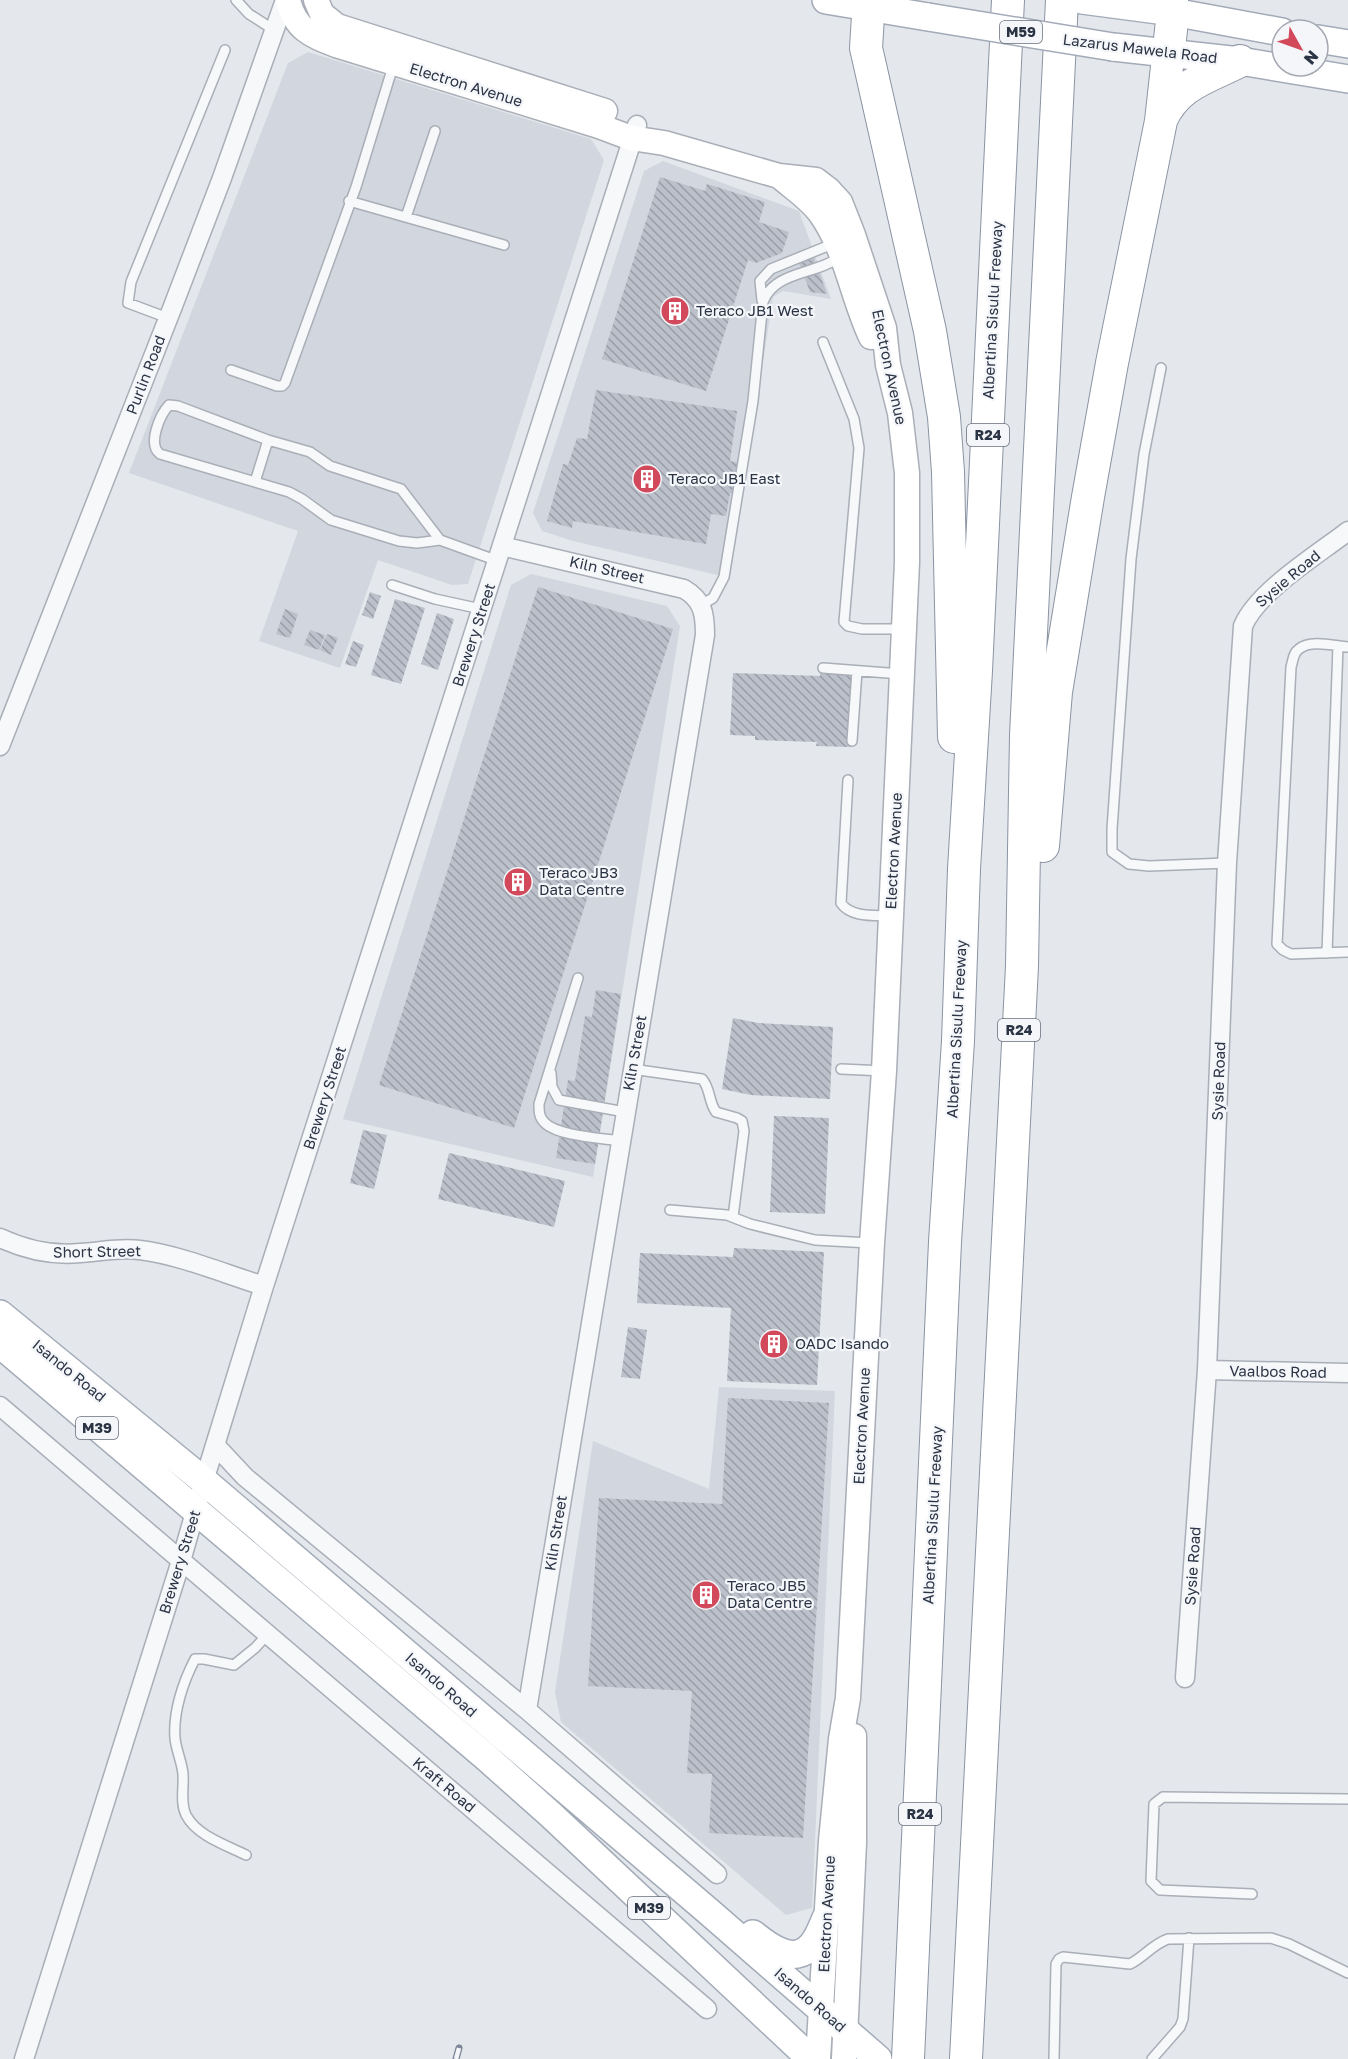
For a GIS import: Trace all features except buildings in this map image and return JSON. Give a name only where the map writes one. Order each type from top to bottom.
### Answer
[{"type":"highway","name":"Albertina Sisulu Freeway","points":[[908,2059],[945,1242],[958,1041],[964,869],[1008,0]]},
{"type":"highway","name":"R24","points":[[966,2059],[1022,966],[1026,735],[1062,0]]},
{"type":"highway","points":[[869,3],[866,48],[868,61],[930,331],[944,417],[948,472],[954,751],[964,869]]},
{"type":"highway","points":[[1022,966],[1036,921],[1056,692],[1112,363],[1161,121],[1172,6]]},
{"type":"highway","points":[[1161,121],[1167,107],[1178,93],[1240,61]]},
{"type":"main road","name":"Electron Avenue","points":[[286,0],[297,23],[306,31],[336,45],[634,131],[664,143],[779,176],[816,180],[840,202],[843,245],[884,328],[888,366],[898,405],[907,473],[907,562],[884,1071],[872,1243],[848,1698],[840,1750],[826,1918],[818,2059]]},
{"type":"main road","name":"Electron Avenue","points":[[316,0],[322,14],[337,26],[616,115],[634,131]]},
{"type":"main road","name":"Lazarus Mawela Road","points":[[826,0],[869,3],[928,17],[1113,47],[1240,61],[1348,79]]},
{"type":"main road","points":[[1082,0],[1116,5],[1172,6],[1270,29]]},
{"type":"main road","points":[[1330,41],[1348,44]]},
{"type":"main road","name":"Isando Road","points":[[0,1314],[204,1481],[708,1911],[822,2012],[857,2048]]},
{"type":"main road","name":"Isando Road","points":[[0,1344],[487,1758],[550,1814],[811,2059]]},
{"type":"main road","name":"Electron Avenue","points":[[848,1698],[855,1738],[857,2048]]},
{"type":"main road","points":[[708,1911],[725,1913],[770,1948],[781,1953],[793,1954],[811,1946],[826,1918]]},
{"type":"main road","points":[[747,2000],[788,2059]]},
{"type":"street","name":"Purlin Road","points":[[0,746],[222,178],[286,0]]},
{"type":"street","name":"Brewery Street","points":[[24,2059],[181,1561],[264,1286],[634,131]]},
{"type":"street","name":"Sysie Road","points":[[1185,1678],[1207,1370],[1227,863],[1243,626],[1254,607],[1269,593],[1348,531]]},
{"type":"street","name":"Kiln Street","points":[[500,554],[674,585],[691,593],[701,605],[704,612],[705,635],[527,1710]]},
{"type":"street","name":"Short Street","points":[[0,1238],[22,1248],[46,1253],[65,1254],[112,1249],[139,1250],[165,1255],[264,1286]]},
{"type":"street","name":"Vaalbos Road","points":[[1207,1370],[1348,1373]]},
{"type":"street","points":[[0,1406],[181,1561]]},
{"type":"street","points":[[216,1446],[245,1477],[527,1710],[717,1874]]},
{"type":"street","name":"Kraft Road","points":[[181,1561],[707,2008]]},
{"type":"lane","points":[[236,0],[249,14],[274,30]]},
{"type":"lane","points":[[168,318],[128,303],[131,282],[225,50]]},
{"type":"lane","points":[[231,370],[277,386],[285,383],[359,177],[394,63]]},
{"type":"lane","points":[[406,217],[435,131]]},
{"type":"lane","points":[[349,201],[504,245]]},
{"type":"lane","points":[[701,605],[713,598],[724,577],[753,401],[766,292],[771,286],[835,261],[843,245]]},
{"type":"lane","points":[[763,302],[760,280],[771,269],[843,245]]},
{"type":"lane","points":[[823,342],[854,419],[859,448],[844,622],[848,626],[862,628],[904,628]]},
{"type":"lane","points":[[1161,368],[1144,454],[1131,559],[1112,852],[1129,864],[1149,866],[1227,863]]},
{"type":"lane","points":[[440,540],[401,489],[330,466],[310,452],[268,440],[173,405],[169,405],[164,410],[154,439],[154,447],[160,454],[296,495],[331,520],[399,541],[417,543],[440,540],[500,554]]},
{"type":"lane","points":[[255,482],[268,440]]},
{"type":"lane","points":[[392,585],[435,599],[481,609]]},
{"type":"lane","points":[[1327,953],[1343,647],[1309,644],[1299,649],[1291,667],[1277,944],[1291,954],[1327,953],[1348,952]]},
{"type":"lane","points":[[823,668],[902,674]]},
{"type":"lane","points":[[852,741],[857,671]]},
{"type":"lane","points":[[848,780],[841,903],[851,912],[891,916]]},
{"type":"lane","points":[[578,978],[539,1104],[540,1114],[549,1127],[560,1131],[621,1141]]},
{"type":"lane","points":[[550,1068],[552,1087],[559,1100],[626,1112]]},
{"type":"lane","points":[[632,1069],[702,1079],[708,1086],[711,1106],[716,1112],[742,1121],[744,1131],[733,1217]]},
{"type":"lane","points":[[841,1069],[884,1071]]},
{"type":"lane","points":[[670,1210],[727,1215],[750,1224],[815,1240],[872,1243]]},
{"type":"lane","points":[[246,1855],[214,1840],[195,1827],[185,1814],[183,1774],[175,1740],[175,1722],[185,1678],[195,1659],[234,1665],[267,1635]]},
{"type":"lane","points":[[1252,1894],[1160,1890],[1155,1887],[1151,1881],[1153,1815],[1154,1804],[1158,1799],[1162,1797],[1348,1799]]},
{"type":"lane","points":[[1152,2059],[1180,2027],[1183,2019],[1189,1938]]},
{"type":"lane","points":[[1054,2059],[1056,1964],[1063,1957],[1130,1964],[1158,1942],[1168,1939],[1271,1938],[1289,1944],[1348,1973]]},
{"type":"shaded area","points":[[308,52],[591,139],[604,160],[468,584],[452,585],[378,560],[340,668],[259,641],[298,531],[129,473],[288,63]]},
{"type":"shaded area","points":[[663,161],[799,211],[831,299],[783,291],[773,297],[730,578],[573,541],[542,531],[533,513],[644,171]]},
{"type":"shaded area","name":"Teraco JB3 Data Centre","points":[[531,574],[667,606],[680,626],[593,1177],[343,1119],[511,585]]},
{"type":"shaded area","name":"Teraco JB5 Data Centre","points":[[719,1387],[835,1391],[812,1908],[786,1915],[561,1722],[555,1692],[593,1441],[709,1489]]},
{"type":"railway","points":[[456,2059],[459,2048]]},
{"type":"place","name":"Teraco JB1 West","points":[[675,311]]},
{"type":"place","name":"Teraco JB1 East","points":[[647,479]]},
{"type":"place","name":"Teraco JB3 Data Centre","points":[[518,882]]},
{"type":"place","name":"OADC Isando","points":[[774,1344]]},
{"type":"place","name":"Teraco JB5 Data Centre","points":[[706,1595]]}]
